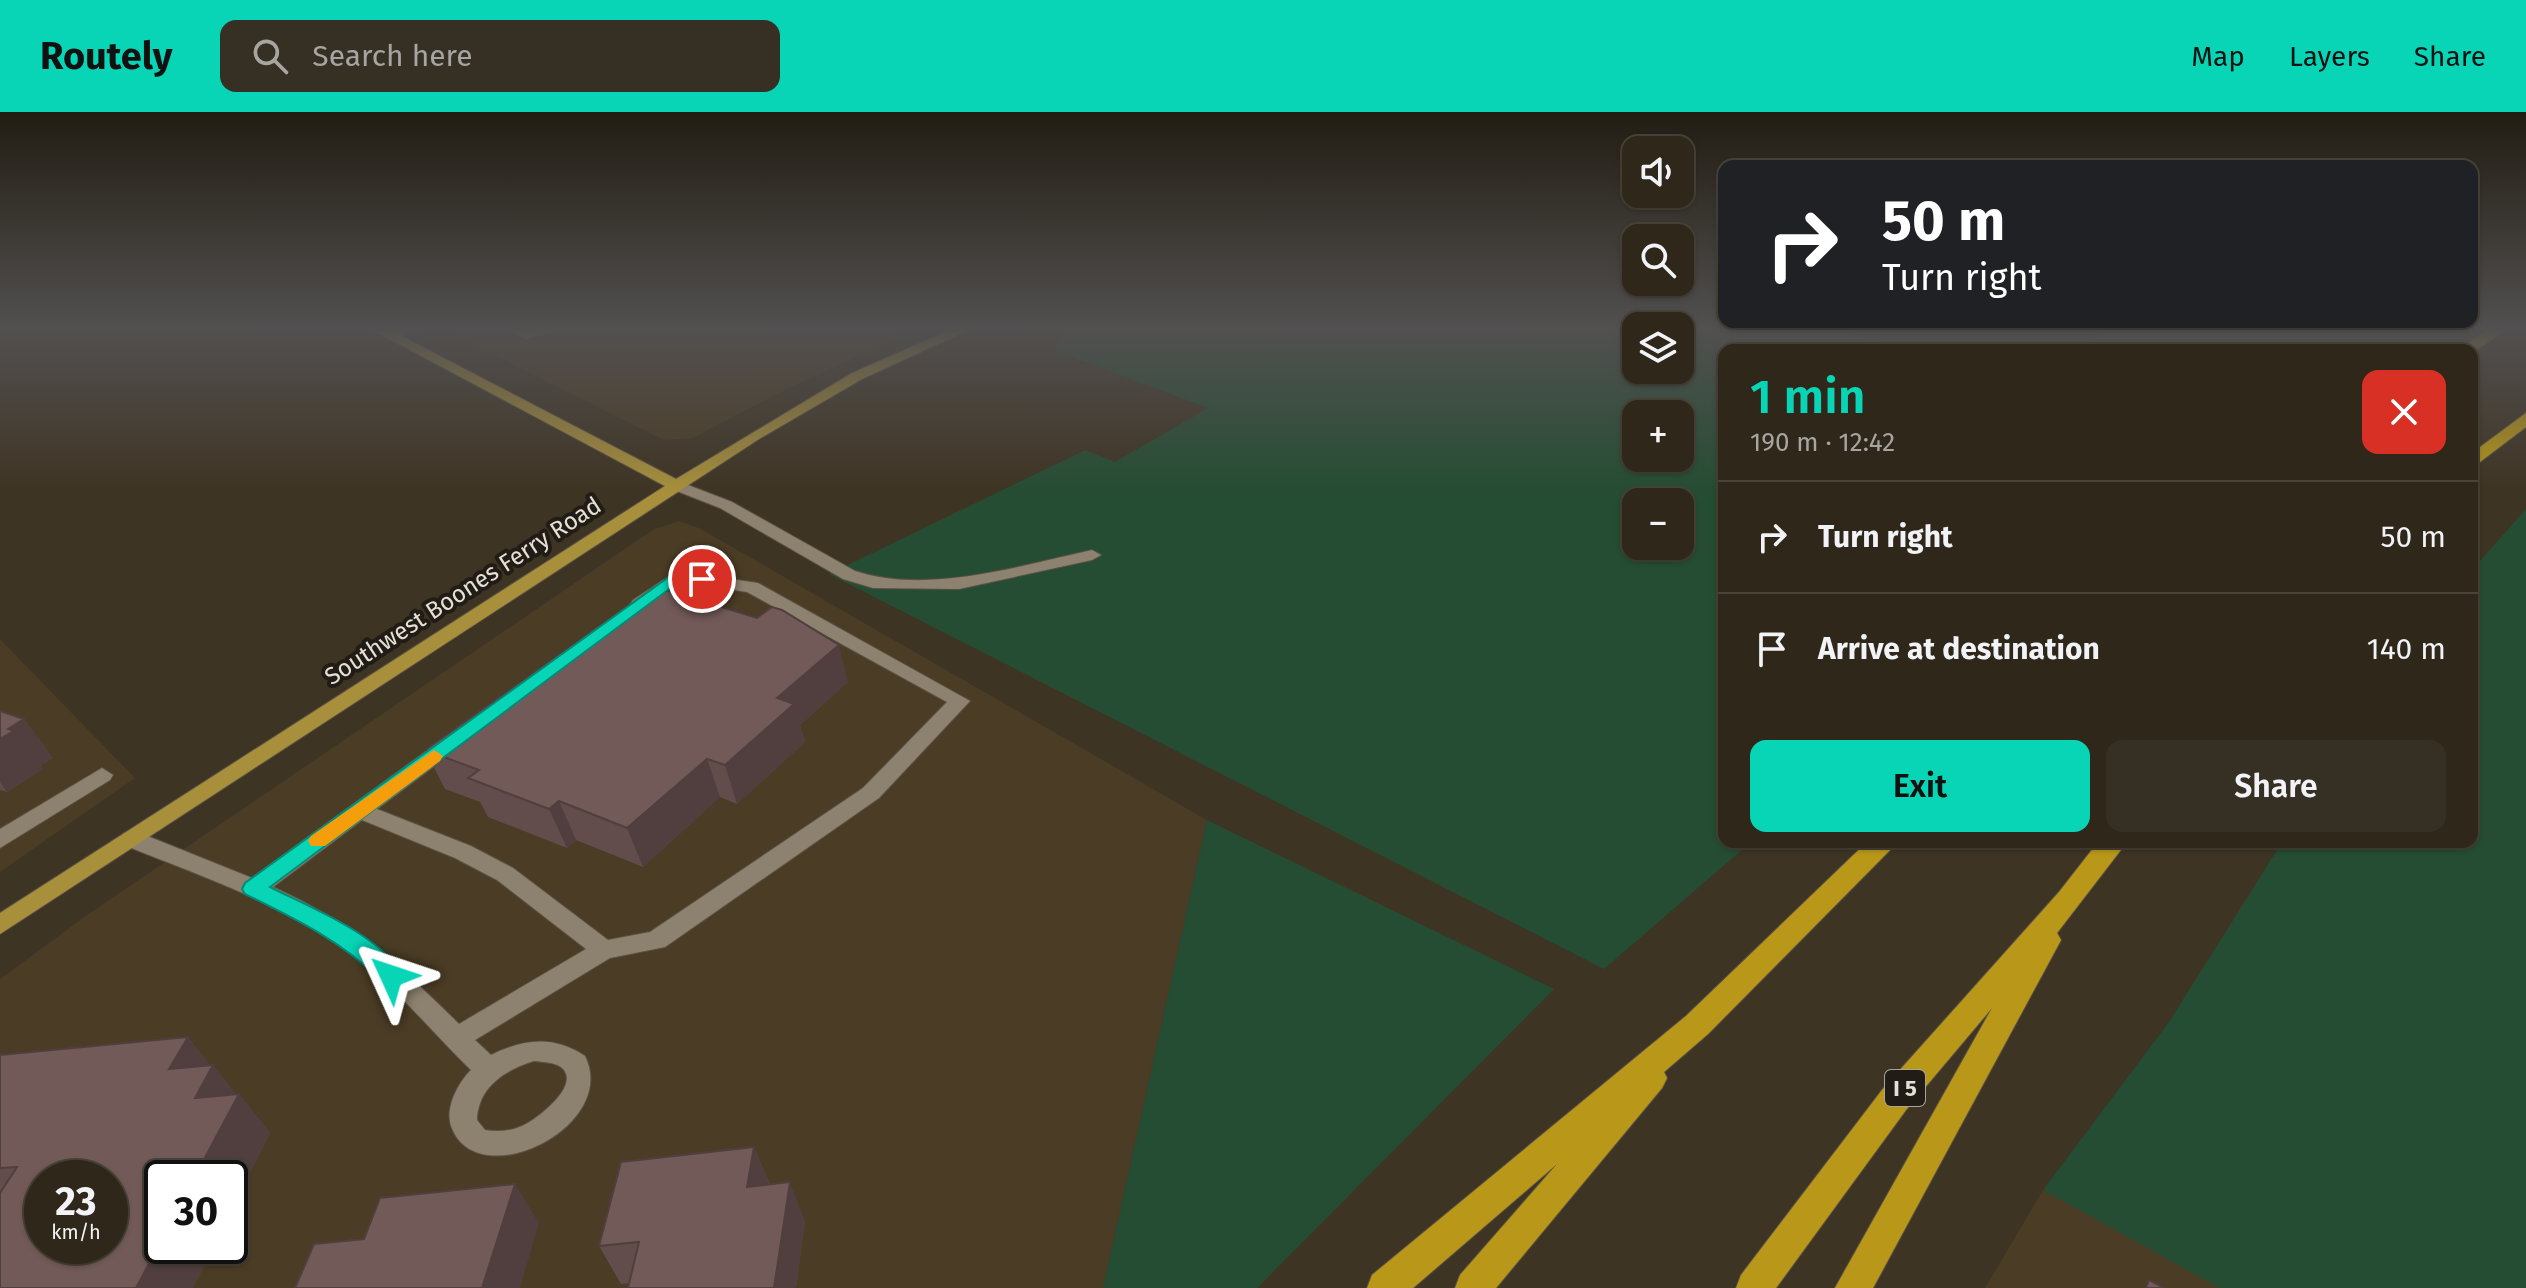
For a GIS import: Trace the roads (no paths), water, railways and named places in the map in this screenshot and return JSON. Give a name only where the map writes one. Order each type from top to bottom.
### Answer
[{"type":"highway","points":[[2478,457],[2526,418]]},
{"type":"highway","points":[[1385,1288],[1697,1025],[1878,848]]},
{"type":"highway","name":"I 5","points":[[1754,1288],[1894,1100],[2069,899],[2108,848]]},
{"type":"highway","name":"I 5","points":[[1853,1288],[2069,899]]},
{"type":"highway","points":[[1473,1288],[1697,1025]]},
{"type":"main road","points":[[478,382],[675,485]]},
{"type":"main road","name":"Southwest Boones Ferry Road","points":[[0,925],[675,485],[848,382]]},
{"type":"street","points":[[675,485],[726,505],[849,575],[873,583],[959,584],[1092,555]]},
{"type":"street","points":[[455,1039],[604,950],[656,940],[871,793],[960,701],[752,587],[677,576],[626,613]]},
{"type":"street","points":[[253,889],[474,726]]},
{"type":"street","points":[[0,840],[102,775]]},
{"type":"street","points":[[360,811],[463,852],[505,874],[604,950]]},
{"type":"street","points":[[132,839],[253,889],[328,926],[370,955],[489,1070]]}]
